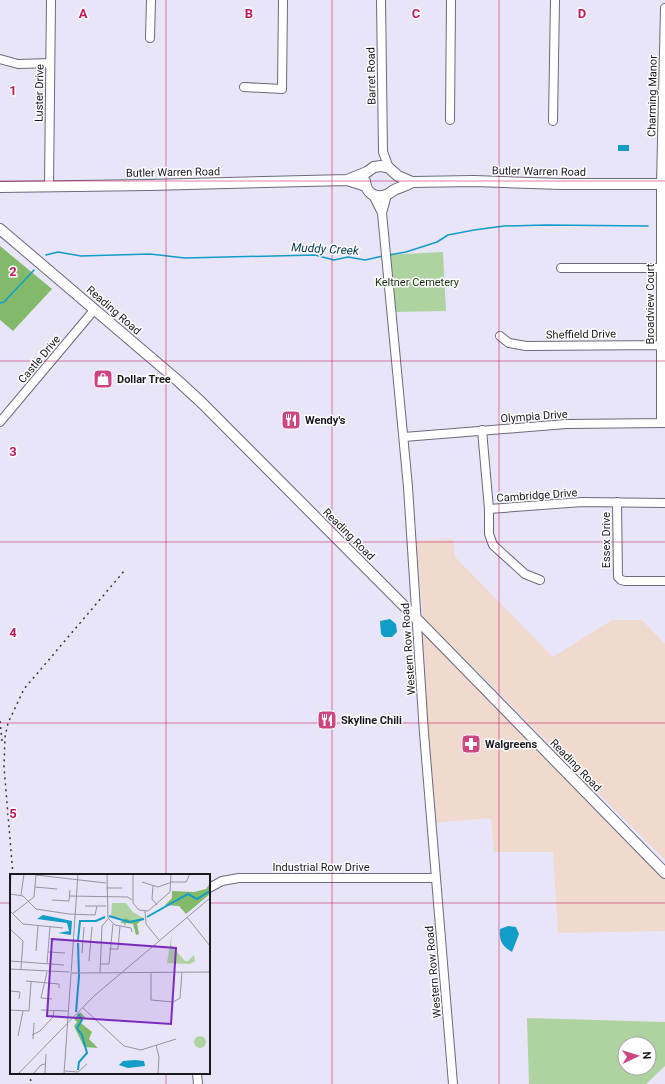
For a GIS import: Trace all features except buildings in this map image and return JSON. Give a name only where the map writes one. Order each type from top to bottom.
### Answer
[{"type":"main road","name":"Butler Warren Road","points":[[347,180],[371,169],[382,166],[412,182]]},
{"type":"main road","points":[[371,169],[365,179],[366,186],[373,195]]},
{"type":"main road","points":[[390,193],[395,180],[391,171]]},
{"type":"main road","name":"Butler Warren Road","points":[[0,187],[347,180],[366,186]]},
{"type":"main road","name":"Butler Warren Road","points":[[373,195],[380,196],[390,193],[412,182],[467,181],[561,184],[663,184]]},
{"type":"main road","name":"Reading Road","points":[[0,229],[202,403],[418,620],[665,873]]},
{"type":"street","name":"Luster Drive","points":[[49,186],[51,0]]},
{"type":"street","points":[[150,38],[151,0]]},
{"type":"street","points":[[244,88],[282,89],[283,0]]},
{"type":"street","name":"Barret Road","points":[[380,0],[383,152],[391,171]]},
{"type":"street","points":[[450,120],[451,0]]},
{"type":"street","points":[[553,121],[554,0]]},
{"type":"street","name":"Charming Manor","points":[[663,184],[665,8]]},
{"type":"street","points":[[0,59],[18,64],[50,63]]},
{"type":"street","points":[[371,169],[383,152]]},
{"type":"street","name":"Broadview Court","points":[[663,184],[663,423]]},
{"type":"street","name":"Western Row Road","points":[[382,213],[390,193]]},
{"type":"street","name":"Western Row Road","points":[[373,195],[382,213],[404,437],[418,620],[425,741],[453,1084]]},
{"type":"street","points":[[561,268],[663,268]]},
{"type":"street","name":"Castle Drive","points":[[0,422],[95,310]]},
{"type":"street","name":"Sheffield Drive","points":[[500,336],[509,343],[526,346],[663,345]]},
{"type":"street","name":"Olympia Drive","points":[[404,437],[566,424],[663,423]]},
{"type":"street","name":"Cambridge Drive","points":[[482,430],[489,509],[582,502],[665,503]]},
{"type":"street","name":"Essex Drive","points":[[617,502],[618,577],[621,580],[626,581],[665,581]]},
{"type":"street","points":[[489,509],[489,534],[493,545],[524,574],[540,580]]},
{"type":"street","name":"Industrial Row Drive","points":[[210,887],[222,881],[239,878],[436,878]]},
{"type":"street","points":[[197,1074],[198,1084]]},
{"type":"shaded area","points":[[453,539],[455,557],[553,657],[612,620],[642,620],[665,644],[665,860],[423,617],[416,541]]},
{"type":"shaded area","points":[[418,620],[665,873],[665,931],[558,933],[553,852],[494,852],[491,818],[431,823]]},
{"type":"green space","points":[[0,246],[52,289],[13,331],[0,320]]},
{"type":"green space","name":"Keltner Cemetery","points":[[443,252],[446,311],[395,312],[386,255]]},
{"type":"green space","points":[[527,1018],[665,1022],[665,1066],[657,1074],[657,1036],[617,1036],[617,1076],[654,1076],[646,1084],[529,1084]]},
{"type":"water","points":[[618,145],[629,145],[629,151],[618,151]]},
{"type":"water","points":[[390,619],[396,624],[397,632],[392,637],[384,637],[381,634],[380,621]]},
{"type":"water","points":[[508,926],[516,927],[519,934],[512,952],[506,948],[500,937],[500,929]]},
{"type":"waterway","name":"Muddy Creek","points":[[389,255],[406,252],[437,242],[448,235],[504,226],[648,226]]},
{"type":"waterway","name":"Muddy Creek","points":[[46,255],[58,252],[81,256],[150,254],[185,258],[315,255],[334,260],[348,257],[365,260],[383,256]]},
{"type":"waterway","name":"Muddy Creek","points":[[0,303],[4,302],[34,270]]},
{"type":"railway","points":[[13,874],[4,767],[5,737],[8,723],[24,689],[125,570]]},
{"type":"railway","points":[[0,721],[2,741]]},
{"type":"railway","points":[[30,1074],[31,1084]]},
{"type":"place","name":"Dollar Tree","points":[[103,379]]},
{"type":"place","name":"Wendy's","points":[[291,420]]},
{"type":"place","name":"Skyline Chili","points":[[327,720]]},
{"type":"place","name":"Walgreens","points":[[471,744]]}]
